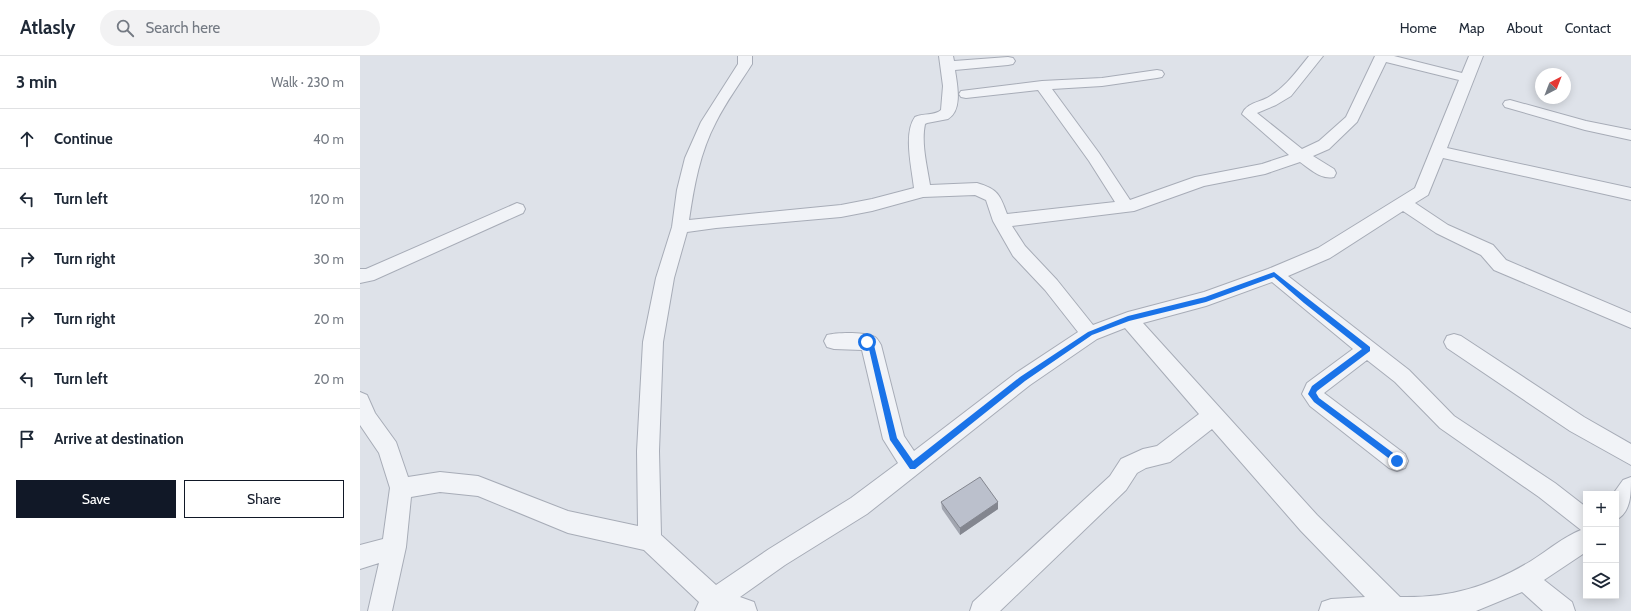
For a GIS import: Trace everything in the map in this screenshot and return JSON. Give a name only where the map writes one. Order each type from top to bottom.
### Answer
[{"type":"street","points":[[650,540],[648,451],[653,342],[665,278],[680,227],[684,198],[693,158],[708,122],[745,64],[745,56]]},
{"type":"street","points":[[1316,56],[1286,94],[1249,112],[1249,114],[1301,156],[1328,173]]},
{"type":"street","points":[[1001,221],[1134,205],[1201,181],[1265,169],[1301,156],[1324,144],[1352,119],[1382,56],[1467,78]]},
{"type":"street","points":[[711,605],[777,557],[859,506],[1023,379],[1090,334],[1128,319],[1206,299],[1274,274],[1324,253],[1422,191],[1476,56]]},
{"type":"street","points":[[923,191],[916,139],[917,124],[920,120],[940,118],[946,114],[948,110],[950,93],[948,61],[1008,62]]},
{"type":"street","points":[[966,94],[1042,85],[1102,82],[1157,74]]},
{"type":"street","points":[[1042,85],[1085,147],[1094,157],[1126,206]]},
{"type":"street","points":[[1510,104],[1585,125],[1631,135]]},
{"type":"street","points":[[1437,151],[1481,163],[1631,194]]},
{"type":"street","points":[[680,227],[716,222],[841,211],[872,205],[923,191],[960,189],[984,191],[993,198],[1001,221],[1020,251],[1051,285],[1090,334]]},
{"type":"street","points":[[1403,202],[1442,229],[1486,250],[1500,265],[1631,321]]},
{"type":"street","points":[[360,276],[368,275],[517,209]]},
{"type":"street","points":[[1274,274],[1306,302],[1402,376],[1447,422],[1547,490],[1583,519]]},
{"type":"street","points":[[1128,319],[1309,522],[1395,610]]},
{"type":"street","points":[[834,341],[867,342],[871,345],[894,440],[912,466]]},
{"type":"street","points":[[1454,342],[1578,424],[1631,455]]},
{"type":"street","points":[[1367,349],[1314,388],[1312,394],[1317,400],[1397,461]]},
{"type":"street","points":[[360,401],[367,418],[388,449],[401,488],[394,547],[380,611]]},
{"type":"street","points":[[982,611],[1118,483],[1129,466],[1143,458],[1162,455],[1214,415]]},
{"type":"street","points":[[401,488],[440,482],[478,486],[568,522],[650,540],[711,605],[745,611]]},
{"type":"street","points":[[1619,505],[1631,487]]},
{"type":"street","points":[[1330,611],[1436,608],[1482,597],[1524,578],[1583,541]]},
{"type":"street","points":[[360,557],[394,547]]},
{"type":"street","points":[[1524,578],[1551,602],[1564,611]]},
{"type":"building","points":[[980,477],[998,502],[960,528],[941,502]]},
{"type":"route","points":[[867,342],[873,349],[894,440],[912,466],[1023,379],[1055,356],[1090,334],[1128,319],[1206,299],[1274,274],[1306,302],[1367,349],[1314,388],[1312,394],[1317,400],[1397,461]]}]
